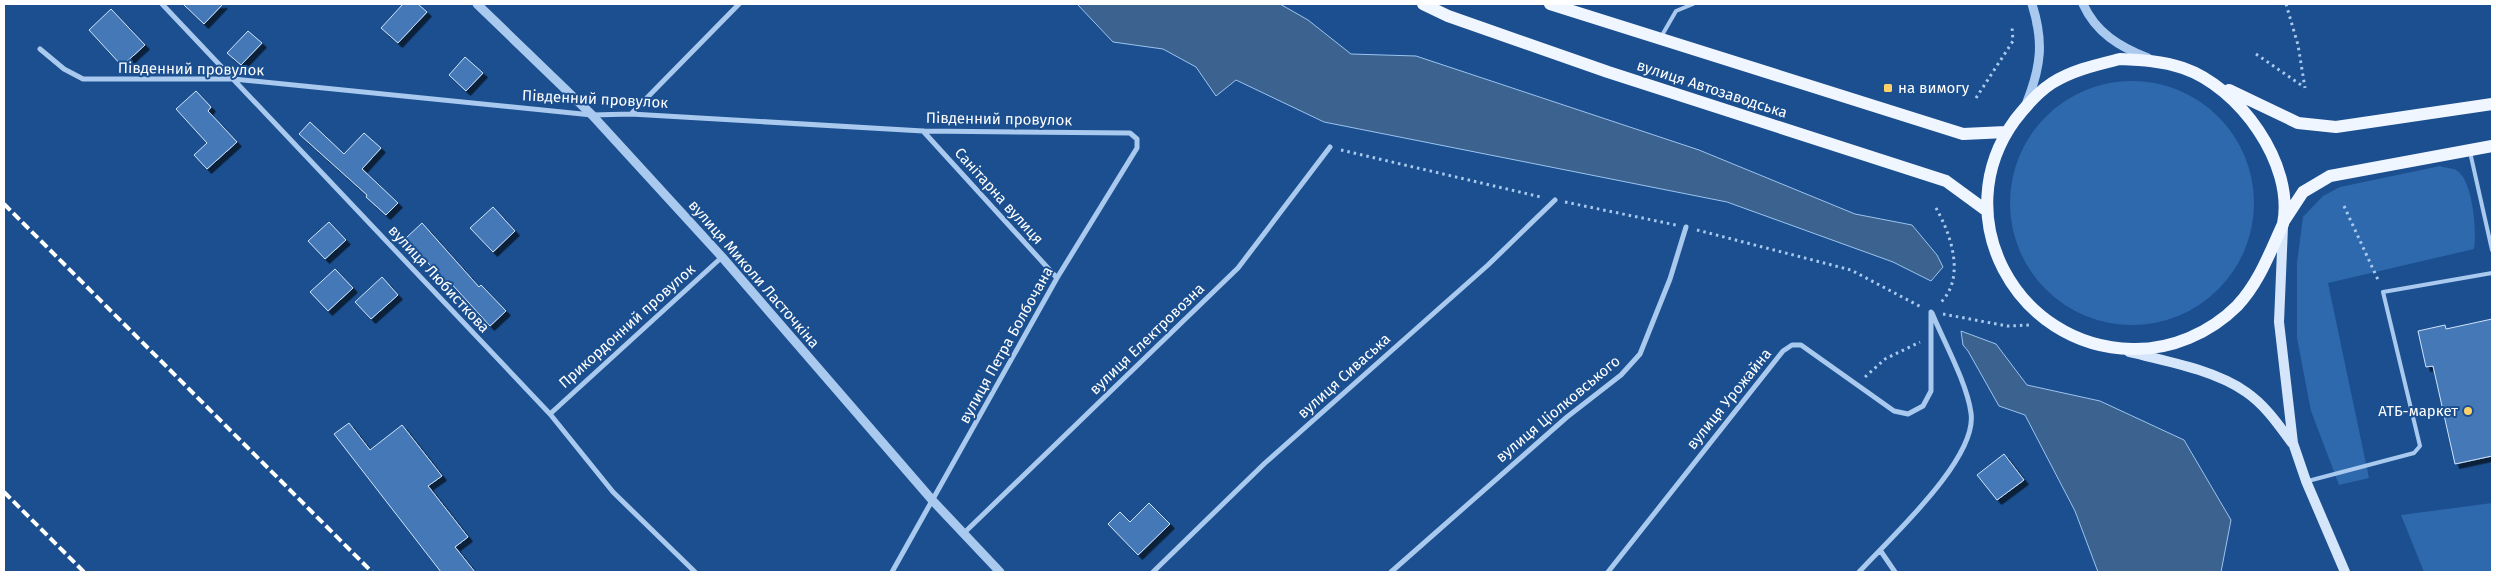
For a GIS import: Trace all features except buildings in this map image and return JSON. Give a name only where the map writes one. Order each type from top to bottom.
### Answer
[{"type":"main road","name":"вулиця Автозаводська","points":[[1423,4],[1448,16],[1608,72],[1946,181],[1987,211]]},
{"type":"main road","name":"вулиця Автозаводська","points":[[1550,4],[1962,134],[2006,132]]},
{"type":"main road","points":[[2293,444],[2272,414],[2246,392],[2223,379],[2164,360],[2091,344],[2049,324],[2024,302],[2005,274],[1992,243],[1987,211],[1989,183],[1995,157],[2006,132],[2024,108],[2052,84],[2084,67],[2120,59],[2156,60],[2185,68],[2298,123],[2316,126],[2336,127],[2492,104]]},
{"type":"main road","points":[[2212,82],[2236,101],[2256,126],[2271,155],[2282,183],[2285,214],[2279,322],[2293,444],[2306,481],[2345,572]]},
{"type":"main road","points":[[2114,348],[2148,349],[2181,342],[2211,327],[2237,306],[2258,279],[2283,224],[2303,192],[2330,176],[2492,146]]},
{"type":"street","name":"вулиця Любисткова","points":[[162,4],[550,414],[613,492],[695,572]]},
{"type":"street","name":"вулиця Миколи Ласточкіна","points":[[477,4],[592,115],[722,257],[933,501],[1000,572]]},
{"type":"street","points":[[631,114],[739,4]]},
{"type":"street","points":[[2024,108],[2037,76],[2040,56],[2039,25],[2032,4]]},
{"type":"street","points":[[2083,4],[2100,31],[2123,48],[2156,60]]},
{"type":"street","name":"Південний провулок","points":[[40,49],[64,69],[83,79],[233,79],[592,115],[631,114],[923,131],[1130,133]]},
{"type":"street","name":"Санітарна вулиця","points":[[923,131],[1057,278]]},
{"type":"street","name":"вулиця Петра Болбочана","points":[[892,572],[1057,278],[1137,148],[1137,139],[1130,133]]},
{"type":"street","name":"вулиця Електровозна","points":[[964,533],[1238,268],[1330,147]]},
{"type":"street","name":"вулиця Сиваська","points":[[1153,572],[1265,463],[1488,265],[1555,200]]},
{"type":"street","name":"вулиця Ціолковського","points":[[1392,572],[1567,417],[1622,375],[1640,354],[1670,279],[1686,227]]},
{"type":"street","name":"Прикордонний провулок","points":[[550,414],[722,257]]},
{"type":"street","points":[[1858,572],[1931,496],[1965,449],[1972,414],[1959,375],[1931,312]]},
{"type":"street","name":"вулиця Урожайна","points":[[1608,572],[1783,351],[1792,346],[1802,345],[1894,410],[1908,414],[1923,406],[1931,391],[1931,312]]},
{"type":"street","points":[[1880,550],[1895,572]]},
{"type":"lane","points":[[1660,40],[1676,11],[1692,4]]},
{"type":"lane","points":[[2470,150],[2492,250]]},
{"type":"lane","points":[[2306,481],[2414,453],[2420,446],[2383,292],[2492,273]]},
{"type":"path","points":[[2256,54],[2305,88],[2298,45],[2286,4]]},
{"type":"path","points":[[1976,98],[2013,41],[2012,27]]},
{"type":"path","points":[[1330,147],[1555,200],[1686,227],[1851,270],[1931,312],[2007,326],[2049,324]]},
{"type":"path","points":[[2344,206],[2383,292]]},
{"type":"path","points":[[1931,312],[1948,296],[1955,274],[1946,226],[1936,208]]},
{"type":"path","points":[[1845,377],[1862,379],[1872,374],[1885,359],[1915,346],[1923,339]]},
{"type":"shaded area","points":[[1077,4],[1280,4],[1308,20],[1351,54],[1416,56],[1699,150],[1855,214],[1912,225],[1937,255],[1943,267],[1931,281],[1893,262],[1727,202],[1324,122],[1236,80],[1216,96],[1196,67],[1163,49],[1113,42]]},
{"type":"shaded area","points":[[2120,81],[2144,81],[2167,86],[2190,95],[2210,109],[2226,125],[2234,135],[2245,156],[2252,179],[2254,203],[2252,227],[2240,261],[2226,281],[2210,297],[2190,311],[2167,320],[2144,325],[2120,325],[2097,320],[2074,311],[2054,297],[2038,281],[2024,261],[2015,238],[2010,215],[2010,191],[2015,168],[2024,145],[2038,125],[2054,109],[2074,95],[2097,86]]},
{"type":"shaded area","points":[[2440,166],[2456,170],[2462,175],[2466,184],[2470,194],[2474,219],[2474,249],[2328,283],[2369,478],[2339,485],[2311,411],[2297,338],[2297,263],[2303,217],[2323,196],[2340,187]]},
{"type":"shaded area","points":[[1961,331],[1996,344],[2027,385],[2100,401],[2184,440],[2231,520],[2221,572],[2098,572],[2075,511],[2025,415],[1999,406],[1963,345]]},
{"type":"shaded area","points":[[2492,503],[2492,572],[2424,572],[2401,515]]},
{"type":"railway","points":[[4,204],[372,572]]},
{"type":"railway","points":[[4,492],[84,572]]},
{"type":"place","name":"на вимогу","points":[[1888,88]]},
{"type":"place","name":"АТБ-маркет","points":[[2468,411]]}]
